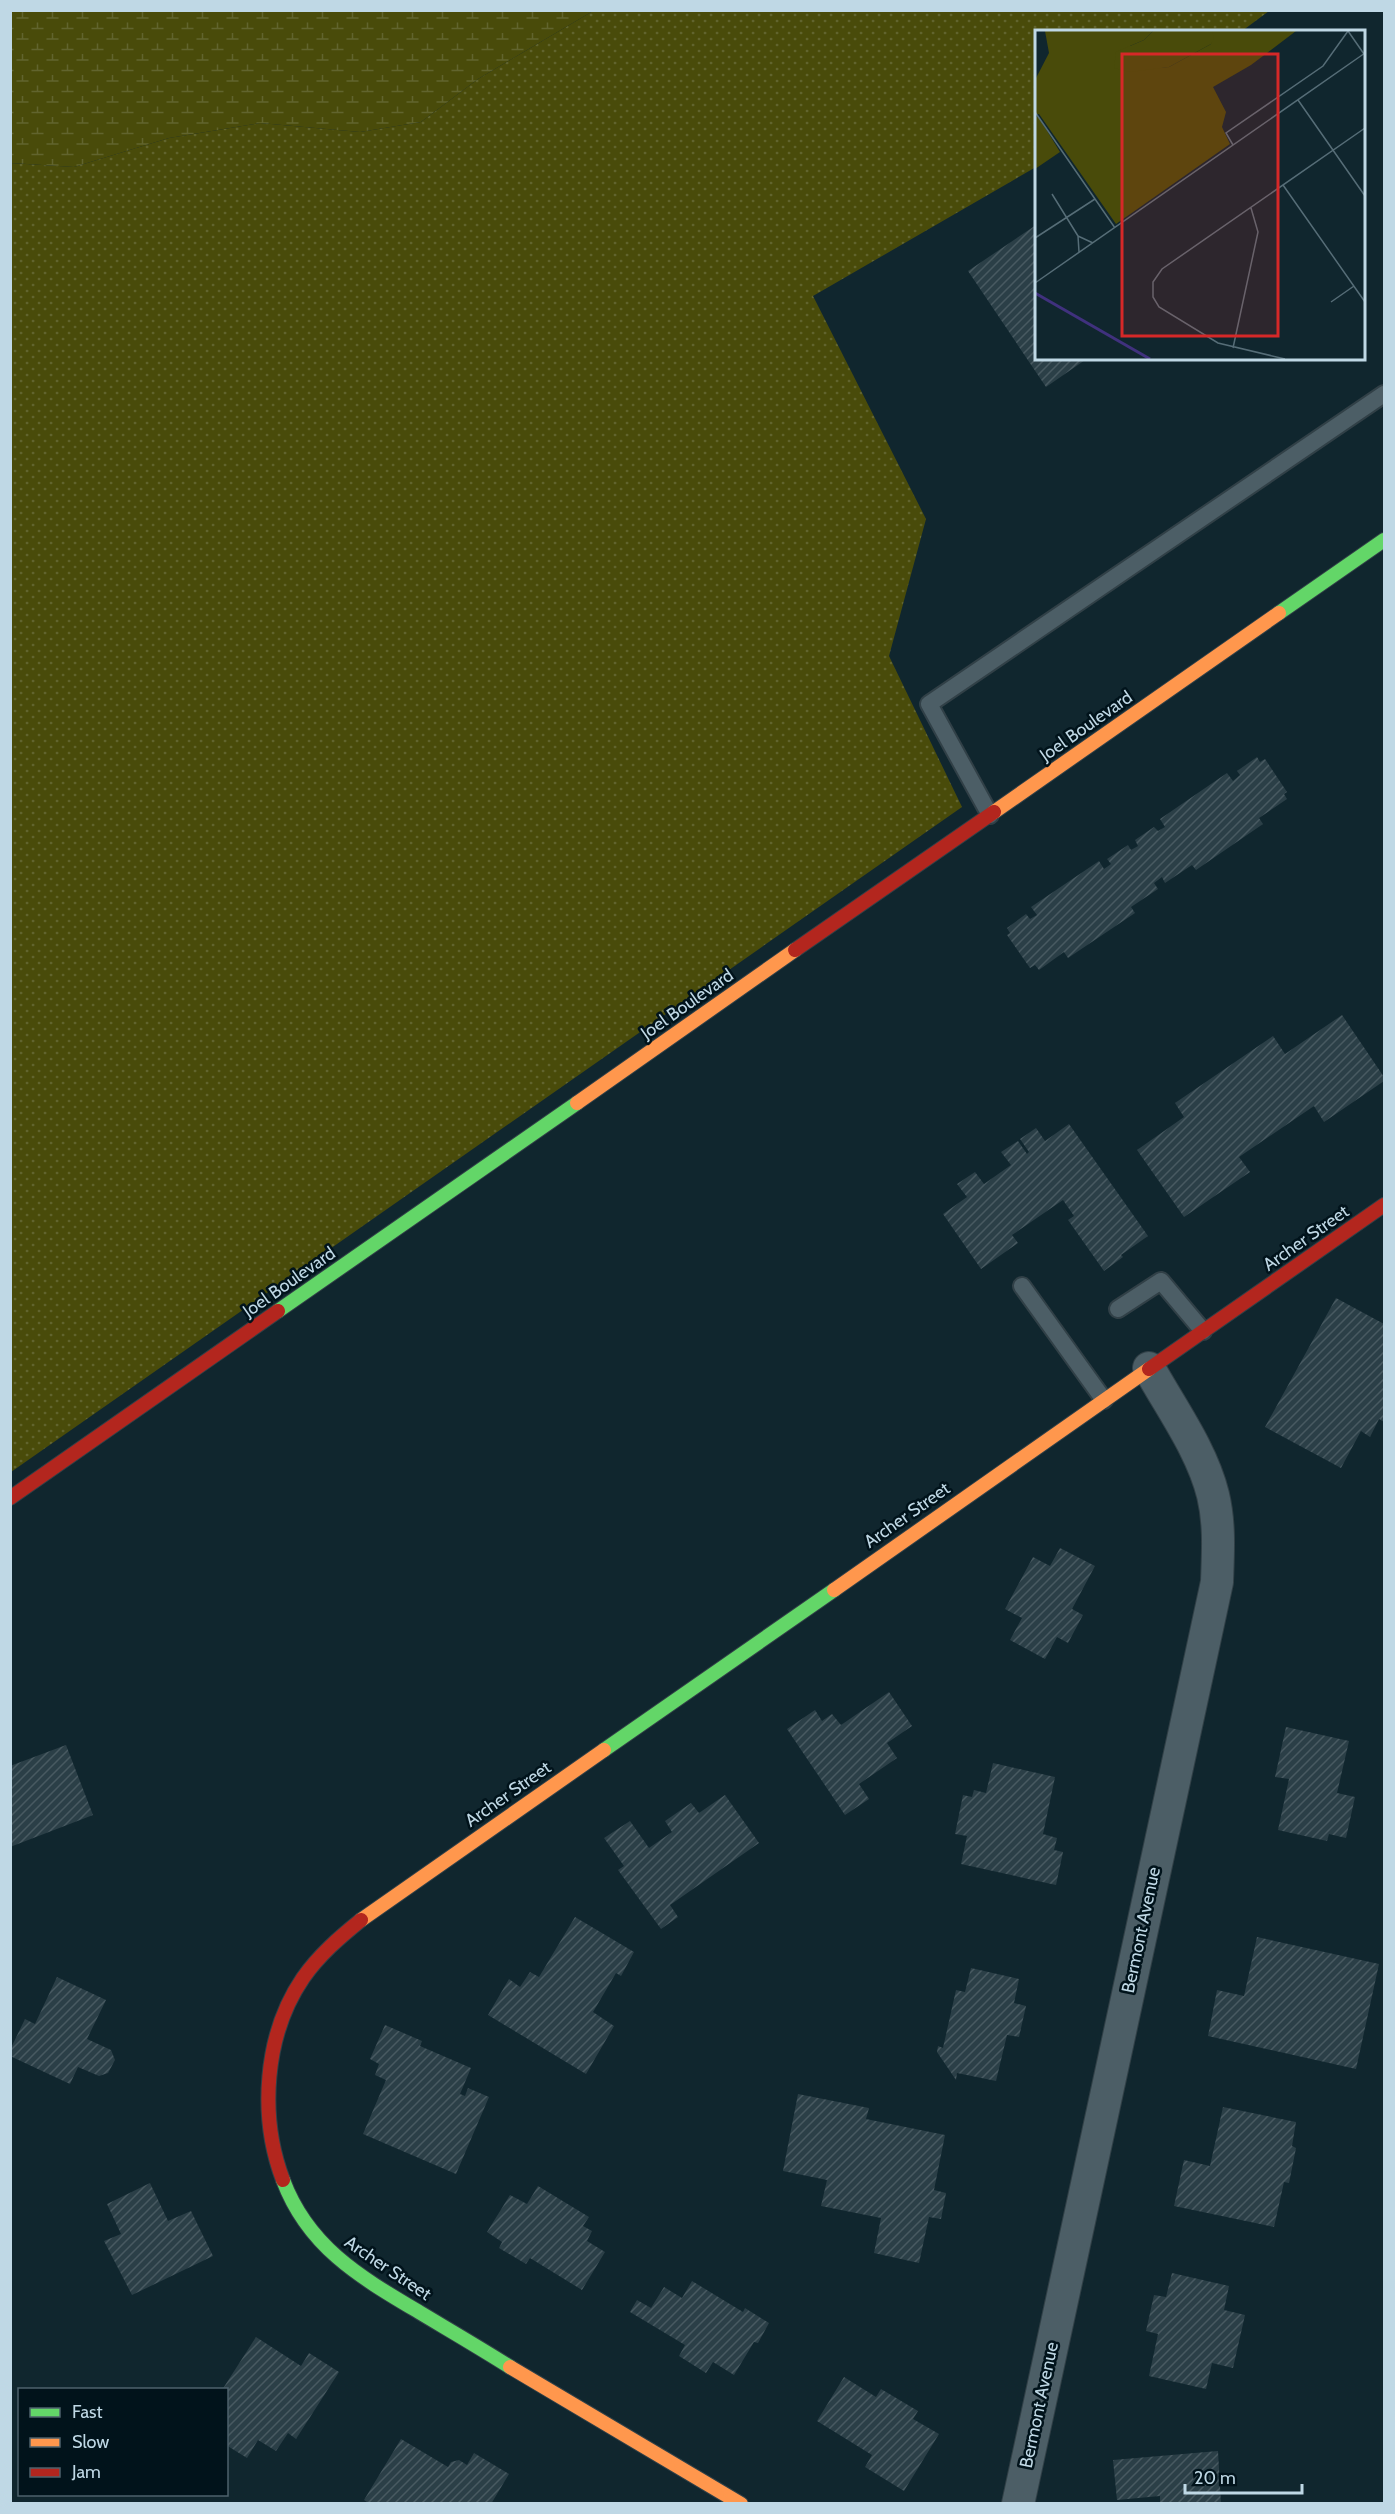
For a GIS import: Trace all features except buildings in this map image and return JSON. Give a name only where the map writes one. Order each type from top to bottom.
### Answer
[{"type":"street","name":"Joel Boulevard","points":[[10,1498],[1384,540]]},
{"type":"street","name":"Archer Street","points":[[741,2504],[372,2284],[331,2253],[299,2213],[276,2164],[268,2122],[268,2079],[276,2035],[296,1989],[326,1950],[364,1918],[1384,1205]]},
{"type":"street","name":"Bermont Avenue","points":[[1018,2504],[1217,1582],[1219,1538],[1213,1494],[1196,1454],[1149,1368]]},
{"type":"lane","points":[[990,815],[929,704],[1384,394]]},
{"type":"lane","points":[[1118,1309],[1161,1281],[1203,1331]]},
{"type":"lane","points":[[1022,1286],[1104,1400]]},
{"type":"green space","points":[[10,11],[593,11],[478,79],[421,122],[360,132],[260,123],[169,138],[74,167],[11,163]]},
{"type":"green space","points":[[593,11],[1269,11],[1243,30],[1035,30],[1035,168],[813,296],[926,519],[889,656],[962,807],[11,1472],[10,163],[74,167],[169,138],[260,123],[360,132],[421,122],[478,79]]},
{"type":"traffic: fast","points":[[1279,613],[1384,540]]},
{"type":"traffic: fast","points":[[278,1311],[577,1103]]},
{"type":"traffic: fast","points":[[604,1750],[834,1590]]},
{"type":"traffic: fast","points":[[283,2180],[306,2224],[338,2258],[376,2286],[510,2367]]},
{"type":"traffic: slow","points":[[994,812],[1279,613]]},
{"type":"traffic: slow","points":[[577,1103],[795,950]]},
{"type":"traffic: slow","points":[[834,1590],[1149,1369]]},
{"type":"traffic: slow","points":[[361,1920],[604,1750]]},
{"type":"traffic: slow","points":[[510,2367],[741,2504]]},
{"type":"traffic: jam","points":[[795,950],[994,812]]},
{"type":"traffic: jam","points":[[1149,1369],[1384,1205]]},
{"type":"traffic: jam","points":[[10,1498],[278,1311]]},
{"type":"traffic: jam","points":[[283,2180],[275,2156],[268,2103],[273,2050],[280,2025],[290,2000],[309,1970],[330,1947],[361,1920]]}]
